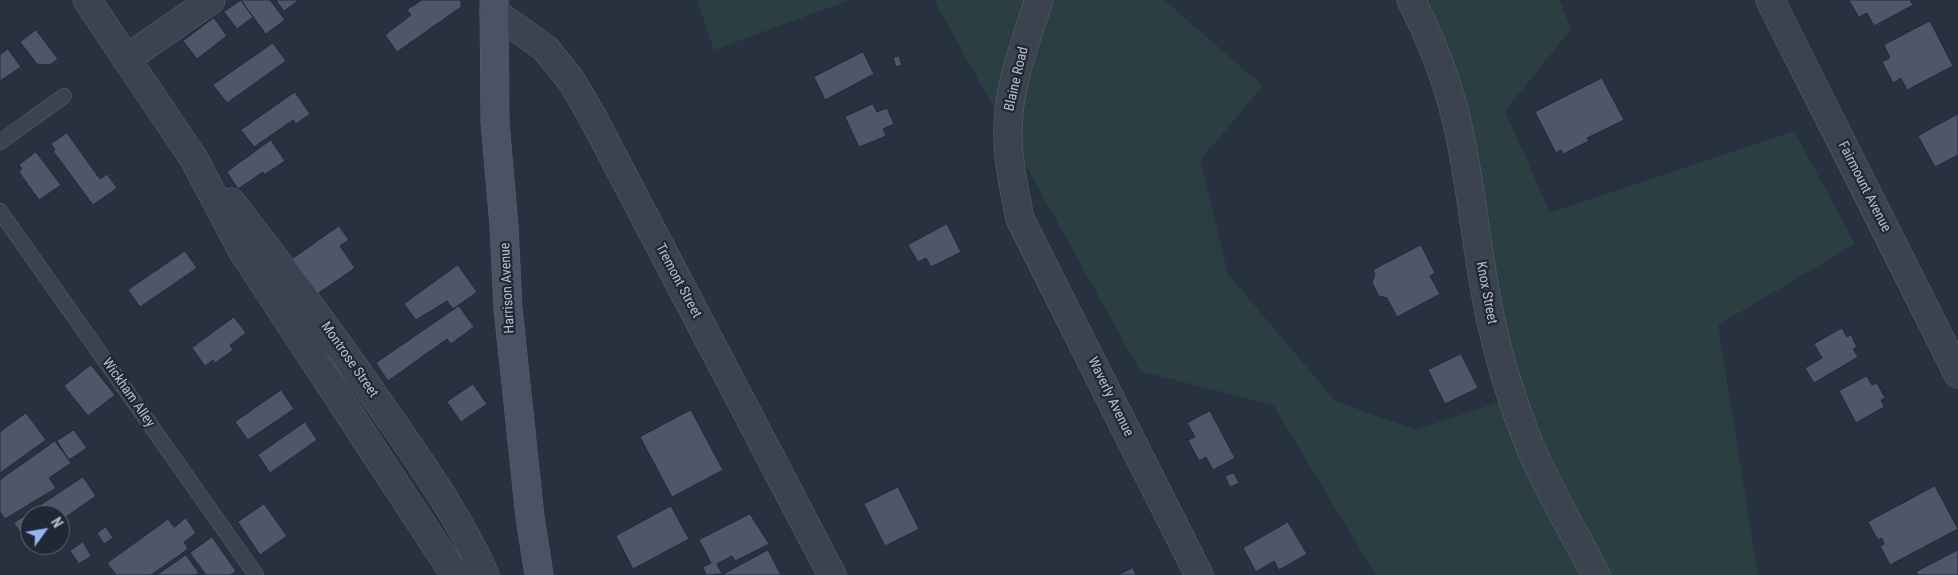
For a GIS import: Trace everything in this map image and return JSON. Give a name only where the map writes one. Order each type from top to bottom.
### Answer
[{"type":"main road","name":"Harrison Avenue","points":[[494,6],[495,122],[504,226],[508,308],[530,517],[539,575]]},
{"type":"street","name":"Montrose Street","points":[[86,0],[194,159],[242,250],[455,575]]},
{"type":"street","points":[[126,59],[211,0]]},
{"type":"street","name":"Blaine Road","points":[[1020,219],[1009,166],[1008,127],[1012,88],[1039,0]]},
{"type":"street","name":"Knox Street","points":[[1411,0],[1420,18],[1449,93],[1464,156],[1491,322],[1512,398],[1530,445],[1596,575]]},
{"type":"street","name":"Fairmount Avenue","points":[[1770,0],[1958,374]]},
{"type":"street","name":"Tremont Street","points":[[494,6],[545,48],[571,80],[592,116],[832,575]]},
{"type":"street","name":"Montrose Street","points":[[194,159],[298,287],[405,440],[467,537],[485,575]]},
{"type":"street","name":"Waverly Avenue","points":[[1020,219],[1199,575]]},
{"type":"lane","points":[[0,142],[64,96]]},
{"type":"lane","name":"Wickham Alley","points":[[0,211],[256,575]]},
{"type":"green space","points":[[697,0],[850,0],[714,50]]},
{"type":"green space","points":[[934,0],[1164,0],[1263,86],[1200,160],[1228,274],[1335,401],[1416,430],[1511,398],[1477,245],[1411,0],[1560,0],[1571,29],[1505,111],[1550,213],[1794,131],[1855,244],[1718,325],[1758,575],[1376,575],[1273,405],[1140,371]]},
{"type":"building","points":[[241,0],[253,17],[237,29],[224,12]]},
{"type":"building","points":[[241,0],[270,0],[285,20],[266,34]]},
{"type":"building","points":[[276,0],[299,0],[284,11]]},
{"type":"building","points":[[422,0],[461,0],[461,7],[397,52],[385,35],[411,15],[407,10]]},
{"type":"building","points":[[1849,0],[1910,0],[1913,5],[1874,26],[1867,13],[1859,17]]},
{"type":"building","points":[[214,18],[227,36],[197,59],[183,41]]},
{"type":"building","points":[[1930,21],[1953,66],[1907,90],[1901,78],[1893,83],[1882,62],[1890,58],[1884,45]]},
{"type":"building","points":[[36,30],[58,59],[50,65],[37,64],[20,42]]},
{"type":"building","points":[[273,43],[286,61],[227,103],[213,85]]},
{"type":"building","points":[[8,49],[21,67],[0,81],[0,55]]},
{"type":"building","points":[[863,52],[874,74],[825,100],[814,77]]},
{"type":"building","points":[[899,56],[902,65],[896,67],[893,58]]},
{"type":"building","points":[[1602,78],[1624,120],[1587,138],[1589,141],[1563,154],[1561,150],[1556,153],[1535,112]]},
{"type":"building","points":[[295,92],[310,114],[296,124],[293,120],[254,147],[241,130]]},
{"type":"building","points":[[873,104],[877,112],[887,108],[894,124],[883,129],[886,136],[859,147],[845,117]]},
{"type":"building","points":[[1958,114],[1958,155],[1935,167],[1918,136]]},
{"type":"building","points":[[67,133],[100,179],[107,174],[117,188],[93,205],[53,151],[55,150],[51,144]]},
{"type":"building","points":[[271,140],[285,161],[264,175],[263,172],[238,189],[227,172]]},
{"type":"building","points":[[36,152],[61,185],[39,200],[19,172],[22,169],[19,165]]},
{"type":"building","points":[[947,224],[961,252],[931,267],[926,258],[918,262],[908,245]]},
{"type":"building","points":[[339,226],[349,240],[340,246],[355,268],[313,297],[288,262]]},
{"type":"building","points":[[1421,245],[1435,273],[1430,276],[1440,294],[1397,317],[1387,298],[1379,296],[1372,283],[1375,274],[1373,270]]},
{"type":"building","points":[[185,251],[197,268],[140,307],[128,290]]},
{"type":"building","points":[[458,265],[477,292],[453,309],[447,301],[416,320],[404,304]]},
{"type":"building","points":[[459,306],[474,327],[451,344],[447,339],[388,381],[376,363]]},
{"type":"building","points":[[234,317],[246,333],[230,345],[233,350],[215,363],[213,360],[205,366],[192,348]]},
{"type":"building","points":[[1842,328],[1847,337],[1851,335],[1857,347],[1853,349],[1858,357],[1814,383],[1805,368],[1822,358],[1814,344]]},
{"type":"building","points":[[1461,354],[1478,388],[1445,404],[1428,370]]},
{"type":"building","points":[[91,365],[115,395],[88,416],[64,386]]},
{"type":"building","points":[[1867,376],[1872,385],[1877,383],[1885,398],[1881,400],[1884,407],[1856,423],[1839,391]]},
{"type":"building","points":[[473,384],[487,404],[461,422],[447,402]]},
{"type":"building","points":[[281,390],[294,409],[248,440],[235,422]]},
{"type":"building","points":[[691,410],[723,470],[672,497],[640,437]]},
{"type":"building","points":[[1210,411],[1235,458],[1213,470],[1206,457],[1199,461],[1188,440],[1195,437],[1187,423]]},
{"type":"building","points":[[26,413],[46,440],[0,473],[0,432]]},
{"type":"building","points":[[305,422],[317,440],[270,473],[258,455]]},
{"type":"building","points":[[74,430],[87,448],[69,460],[57,441]]},
{"type":"building","points":[[55,441],[71,463],[49,478],[56,488],[28,505],[20,505],[20,510],[5,519],[0,512],[0,480]]},
{"type":"building","points":[[1234,473],[1239,483],[1230,487],[1225,476]]},
{"type":"building","points":[[83,477],[96,496],[70,514],[70,505],[41,505]]},
{"type":"building","points":[[1935,486],[1958,529],[1890,565],[1880,546],[1884,544],[1882,538],[1878,540],[1868,522]]},
{"type":"building","points":[[898,487],[919,529],[885,546],[864,504]]},
{"type":"building","points":[[264,504],[287,536],[260,555],[238,522]]},
{"type":"building","points":[[671,506],[689,539],[633,569],[616,536]]},
{"type":"building","points":[[750,514],[769,544],[735,561],[732,556],[717,564],[722,574],[706,575],[703,567],[711,563],[699,540]]},
{"type":"building","points":[[186,518],[196,533],[184,542],[188,549],[151,575],[116,575],[107,563],[168,519],[174,527]]},
{"type":"building","points":[[20,519],[20,532],[14,523]]},
{"type":"building","points":[[1288,522],[1307,554],[1279,570],[1274,561],[1256,572],[1243,548]]},
{"type":"building","points":[[106,527],[113,538],[104,544],[97,533]]},
{"type":"building","points":[[212,537],[236,571],[231,575],[206,575],[190,553]]},
{"type":"building","points":[[83,542],[91,556],[79,564],[70,551]]},
{"type":"building","points":[[768,550],[781,575],[724,575],[724,574]]},
{"type":"building","points":[[1958,550],[1958,575],[1918,575],[1916,572]]},
{"type":"building","points":[[186,555],[199,573],[195,575],[157,575]]},
{"type":"building","points":[[1133,568],[1136,575],[1118,575]]}]
